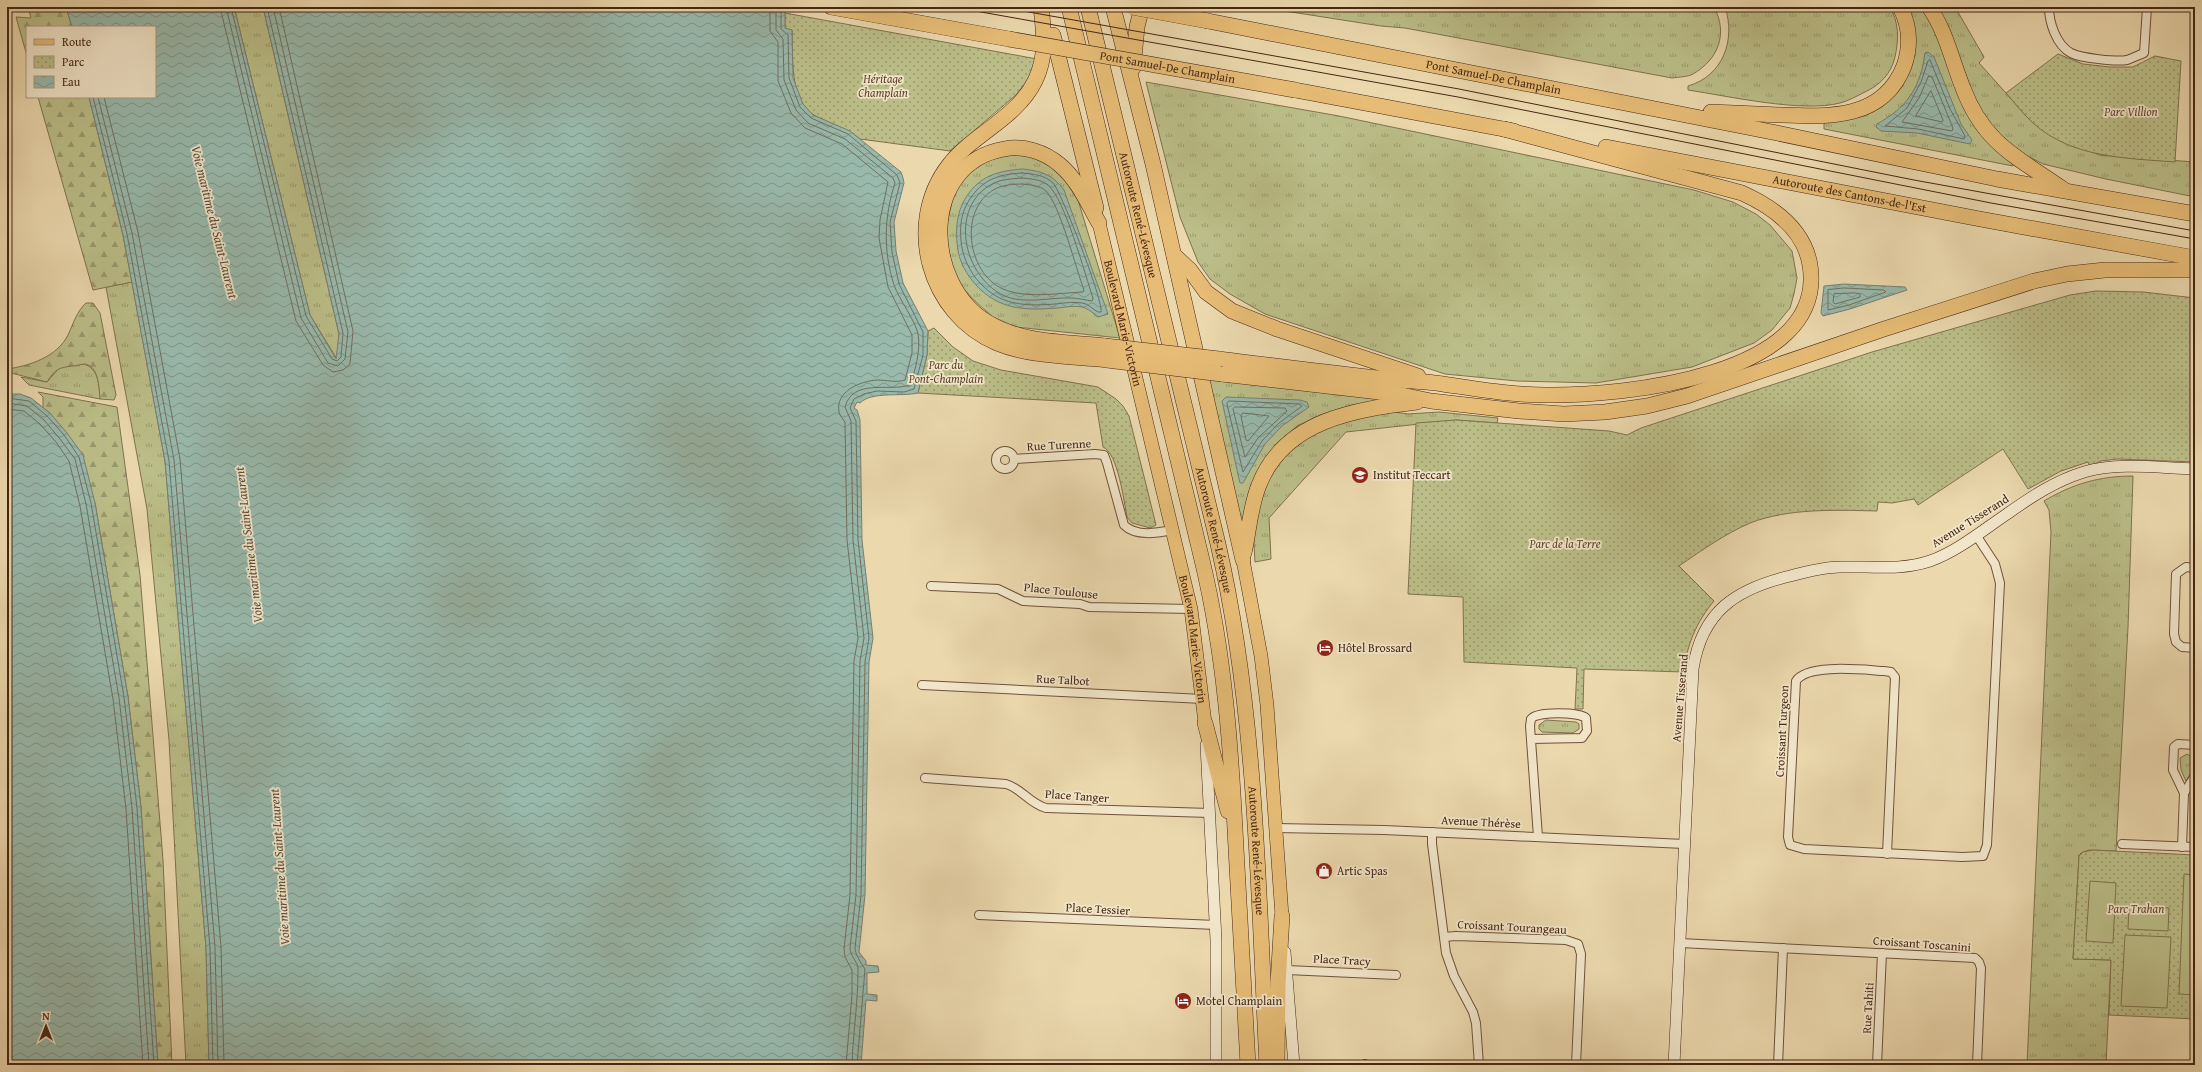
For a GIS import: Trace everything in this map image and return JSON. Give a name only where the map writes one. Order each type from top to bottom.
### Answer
[{"type":"highway","name":"Pont Samuel-De Champlain","points":[[831,7],[1338,97],[1504,129]]},
{"type":"highway","points":[[1041,7],[1044,53],[1036,79],[1029,91],[1013,108],[966,147],[943,173],[933,192],[927,214],[925,235],[927,256],[937,285],[948,304],[965,322],[986,338],[1017,349],[1219,359],[1442,384],[1509,394],[1568,395],[1619,392],[1677,381],[1742,361],[1772,346],[1789,332],[1799,319],[1809,297],[1810,268],[1801,241],[1782,217],[1755,199],[1742,193],[1504,129]]},
{"type":"highway","points":[[1045,7],[1099,223]]},
{"type":"highway","name":"Autoroute René-Lévesque","points":[[1069,7],[1212,606],[1228,718],[1248,1065]]},
{"type":"highway","name":"Autoroute René-Lévesque","points":[[1088,7],[1218,544],[1236,630],[1249,742],[1267,1065]]},
{"type":"highway","points":[[1113,7],[1132,77],[1174,255],[1243,560]]},
{"type":"highway","name":"Pont Samuel-De Champlain","points":[[1132,7],[1666,111]]},
{"type":"highway","points":[[1132,77],[1137,27],[1142,7]]},
{"type":"highway","points":[[1666,111],[1816,117],[1839,115],[1861,109],[1877,100],[1888,91],[1899,76],[1904,65],[1909,37],[1906,20],[1900,7]]},
{"type":"highway","points":[[1929,7],[1942,32],[1970,106],[1985,130],[2009,153],[2069,192]]},
{"type":"highway","points":[[1666,111],[2069,192],[2195,214]]},
{"type":"highway","name":"Autoroute des Cantons-de-l'Est","points":[[1504,129],[2195,258]]},
{"type":"highway","points":[[1099,223],[1075,182],[1056,162],[1032,150],[1007,148],[990,152],[979,158],[958,176],[944,202],[939,238],[942,260],[950,282],[965,304],[986,322],[1004,331],[1023,336],[1222,374],[1397,394],[1431,401],[1519,411],[1564,414],[1605,412],[1647,406],[1692,394],[2034,281],[2067,274],[2105,270],[2195,270]]},
{"type":"highway","points":[[1174,255],[1190,270],[1210,296],[1244,317],[1442,384]]},
{"type":"highway","points":[[1243,560],[1252,508],[1260,483],[1272,462],[1291,442],[1320,423],[1344,414],[1376,407],[1431,401]]},
{"type":"highway","points":[[1205,723],[1236,843]]},
{"type":"highway","points":[[1277,1065],[1278,984],[1282,916]]},
{"type":"main road","name":"Boulevard Marie-Victorin","points":[[1099,223],[1191,608],[1205,723]]},
{"type":"main road","points":[[1243,560],[1261,656],[1267,705],[1282,916]]},
{"type":"street","points":[[2049,7],[2049,18],[2059,40],[2071,53],[2098,59],[2125,60],[2144,53],[2147,7]]},
{"type":"street","name":"Rue Turenne","points":[[1014,459],[1095,454],[1104,456],[1124,525],[1133,530],[1144,532],[1172,530]]},
{"type":"street","name":"Avenue Tisserand","points":[[1674,1065],[1693,669],[1699,644],[1707,627],[1717,612],[1740,593],[1766,582],[1830,567],[1893,568],[1916,564],[1939,557],[1976,535],[2042,491],[2085,472],[2117,467],[2195,469]]},
{"type":"street","name":"Croissant Turgeon","points":[[1887,854],[1895,677],[1888,671],[1847,669],[1821,670],[1801,676],[1795,685],[1788,837],[1790,845],[1804,849],[1887,854],[1979,857],[1986,850],[2000,583],[1995,564],[1976,535]]},
{"type":"street","points":[[2195,568],[2186,567],[2176,574],[2174,634],[2176,642],[2182,647],[2195,648]]},
{"type":"street","name":"Place Toulouse","points":[[931,586],[998,589],[1028,602],[1080,604],[1089,607],[1191,608]]},
{"type":"street","name":"Rue Talbot","points":[[922,685],[1203,699]]},
{"type":"street","points":[[1531,739],[1582,738],[1586,731],[1586,718],[1578,715],[1536,714],[1532,717],[1530,722],[1531,739],[1538,837]]},
{"type":"street","name":"Boulevard Marie-Victorin","points":[[1205,723],[1216,925],[1216,1065]]},
{"type":"street","points":[[2182,847],[2184,793],[2173,770],[2174,747],[2178,744],[2195,745]]},
{"type":"street","points":[[2184,793],[2195,776]]},
{"type":"street","name":"Place Tanger","points":[[925,778],[1006,784],[1013,786],[1037,805],[1046,808],[1210,813]]},
{"type":"street","name":"Avenue Thérèse","points":[[1276,828],[1432,832],[1684,844]]},
{"type":"street","name":"Croissant Tourangeau","points":[[1432,832],[1444,937],[1452,970],[1468,1000],[1474,1018],[1479,1065]]},
{"type":"street","points":[[2122,844],[2195,847]]},
{"type":"street","name":"Place Tessier","points":[[979,915],[1216,925]]},
{"type":"street","points":[[1282,916],[1294,1065]]},
{"type":"street","name":"Croissant Tourangeau","points":[[1444,937],[1456,936],[1566,940],[1578,944],[1581,954],[1576,1065]]},
{"type":"street","name":"Croissant Toscanini","points":[[1680,943],[1975,958],[1979,962],[1981,972],[1976,1065]]},
{"type":"street","points":[[1778,1065],[1783,948]]},
{"type":"street","name":"Rue Tahiti","points":[[1877,1065],[1882,953]]},
{"type":"street","name":"Place Tracy","points":[[1287,970],[1396,975]]},
{"type":"street","points":[[2154,1065],[2169,1065]]},
{"type":"green space","points":[[28,7],[66,7],[72,26],[26,26],[26,52],[16,17],[31,18]]},
{"type":"green space","points":[[234,7],[263,7],[339,334],[337,359],[310,315]]},
{"type":"green space","points":[[1259,7],[1714,7],[1720,26],[1720,36],[1715,53],[1702,68],[1691,75],[1672,78],[1405,28],[1381,26]]},
{"type":"green space","points":[[1725,7],[1890,7],[1897,25],[1897,44],[1891,69],[1880,82],[1870,89],[1843,102],[1824,106],[1786,105],[1688,90],[1688,86],[1700,81],[1710,74],[1724,55],[1729,32]]},
{"type":"green space","points":[[1908,7],[1922,7],[1936,30],[1952,74],[2013,163],[2013,166],[1824,129],[1824,122],[1899,86]]},
{"type":"green space","points":[[1935,7],[1955,7],[1984,57],[1979,63],[2033,123],[2099,155],[2195,162],[2195,197],[2106,179],[2043,164],[2014,149],[1995,130],[1977,107]]},
{"type":"green space","name":"Héritage Champlain","points":[[785,13],[1037,59],[1029,79],[1016,95],[950,151],[860,139],[849,131],[814,115],[806,108],[800,99],[796,89],[794,77],[792,30],[785,29]]},
{"type":"green space","name":"Parc Villion","points":[[2058,54],[2083,64],[2110,67],[2133,67],[2155,56],[2181,61],[2175,162],[2118,157],[2082,150],[2048,135],[2033,123],[2006,93]]},
{"type":"green space","points":[[1146,82],[1339,116],[1694,190],[1733,202],[1756,214],[1770,225],[1792,251],[1797,278],[1790,308],[1772,330],[1754,343],[1692,367],[1596,383],[1517,381],[1445,374],[1265,314],[1230,294],[1210,279],[1198,262],[1180,217]]},
{"type":"green space","points":[[38,98],[89,98],[123,235],[132,282],[93,290]]},
{"type":"green space","points":[[1029,154],[1060,172],[1078,200],[1120,338],[1016,327],[993,317],[977,303],[960,285],[952,270],[945,233],[954,193],[975,164],[991,157]]},
{"type":"green space","points":[[132,282],[165,461],[206,948],[209,1065],[186,1065],[169,740],[147,509],[106,287]]},
{"type":"green space","name":"Parc de la Terre","points":[[2096,291],[2143,292],[2195,298],[2195,462],[2117,459],[2101,461],[2090,466],[2088,462],[2061,471],[2028,489],[2003,449],[1918,505],[1914,499],[1892,503],[1878,502],[1877,511],[1829,510],[1797,512],[1765,518],[1750,523],[1723,537],[1679,566],[1714,601],[1702,617],[1693,634],[1687,653],[1684,672],[1584,669],[1583,709],[1575,709],[1577,668],[1464,662],[1463,597],[1408,594],[1416,423],[1456,420],[1609,431],[1627,435],[1641,428],[1872,352],[2070,295]]},
{"type":"green space","points":[[86,303],[93,303],[100,313],[116,395],[114,400],[100,399],[99,384],[96,373],[90,366],[85,364],[60,369],[52,374],[47,382],[7,372],[7,369],[24,366],[42,359],[57,349],[63,343],[78,314]]},
{"type":"green space","name":"Parc du Pont-Champlain","points":[[934,328],[953,347],[973,361],[1001,370],[1098,387],[1116,399],[1123,406],[1129,416],[1156,525],[1150,528],[1132,523],[1127,517],[1120,479],[1113,458],[1103,447],[1096,403],[918,393],[927,355],[928,331]]},
{"type":"green space","points":[[84,364],[93,370],[97,378],[100,399],[29,385],[21,377],[47,382],[60,367]]},
{"type":"green space","points":[[1208,376],[1387,399],[1349,406],[1320,415],[1297,426],[1278,443],[1244,525],[1240,526]]},
{"type":"green space","points":[[38,392],[117,407],[140,575],[163,860],[172,1065],[158,1065],[141,807],[128,697],[95,503],[50,413],[43,408],[43,397]]},
{"type":"green space","points":[[1388,411],[1408,414],[1439,412],[1498,418],[1497,423],[1456,420],[1346,432],[1269,518],[1271,559],[1255,562],[1253,527],[1263,489],[1286,453],[1318,429]]},
{"type":"green space","points":[[2121,476],[2133,476],[2128,627],[2116,851],[2089,850],[2081,853],[2079,856],[2073,959],[2111,960],[2106,1065],[2027,1065],[2051,532],[2049,510],[2044,501],[2065,490],[2087,482]]},
{"type":"green space","points":[[1546,720],[1576,722],[1579,724],[1579,729],[1573,733],[1542,732],[1539,729],[1539,725]]},
{"type":"green space","points":[[2187,754],[2193,758],[2192,771],[2186,781],[2181,770],[2180,758]]},
{"type":"green space","name":"Parc Trahan","points":[[2093,850],[2195,855],[2195,1019],[2109,1015],[2111,960],[2073,959],[2079,856],[2083,852]]},
{"type":"green space","points":[[2184,874],[2195,875],[2195,995],[2179,994]]},
{"type":"green space","points":[[2090,881],[2116,883],[2113,943],[2086,941]]},
{"type":"green space","points":[[2129,906],[2169,908],[2168,931],[2128,929]]},
{"type":"green space","points":[[2125,935],[2171,937],[2167,1008],[2121,1006]]},
{"type":"water","name":"Voie maritime du Saint-Laurent","points":[[66,7],[234,7],[310,315],[336,359],[339,334],[263,7],[785,7],[785,28],[792,30],[793,78],[803,104],[813,115],[850,131],[901,172],[904,183],[894,222],[896,251],[903,283],[928,331],[927,355],[918,393],[872,397],[865,399],[860,403],[857,402],[854,408],[857,410],[860,420],[862,540],[873,638],[869,662],[865,895],[859,952],[866,961],[866,965],[878,966],[879,972],[867,973],[867,994],[877,995],[877,1001],[866,1000],[861,1065],[209,1065],[206,948],[165,461],[123,235],[89,98],[156,98],[156,26],[72,26]]},
{"type":"water","points":[[1928,52],[1934,57],[1961,124],[1972,140],[1970,144],[1917,133],[1881,131],[1876,127],[1877,124],[1901,107],[1912,93],[1920,76],[1925,53]]},
{"type":"water","points":[[1022,169],[1046,174],[1055,180],[1064,190],[1108,314],[1098,317],[1087,309],[1072,306],[1037,309],[1017,308],[999,302],[990,297],[973,282],[966,272],[959,257],[958,251],[957,228],[961,206],[974,187],[986,178],[1000,172]]},
{"type":"water","points":[[1844,284],[1905,287],[1907,290],[1850,309],[1823,316],[1821,313],[1824,286]]},
{"type":"water","points":[[7,394],[20,394],[31,398],[50,413],[67,433],[83,455],[95,503],[128,697],[141,807],[158,1065],[7,1065]]},
{"type":"water","points":[[1226,397],[1300,400],[1307,402],[1309,407],[1282,426],[1265,444],[1243,483],[1240,483],[1222,401]]},
{"type":"tram line","points":[[953,7],[1458,97],[1991,203],[2195,239]]},
{"type":"tram line","points":[[1001,7],[1459,89],[1914,180],[2195,231]]},
{"type":"place","name":"Institut Teccart","points":[[1360,475]]},
{"type":"place","name":"Hôtel Brossard","points":[[1325,648]]},
{"type":"place","name":"Artic Spas","points":[[1324,871]]},
{"type":"place","name":"Motel Champlain","points":[[1183,1001]]}]
